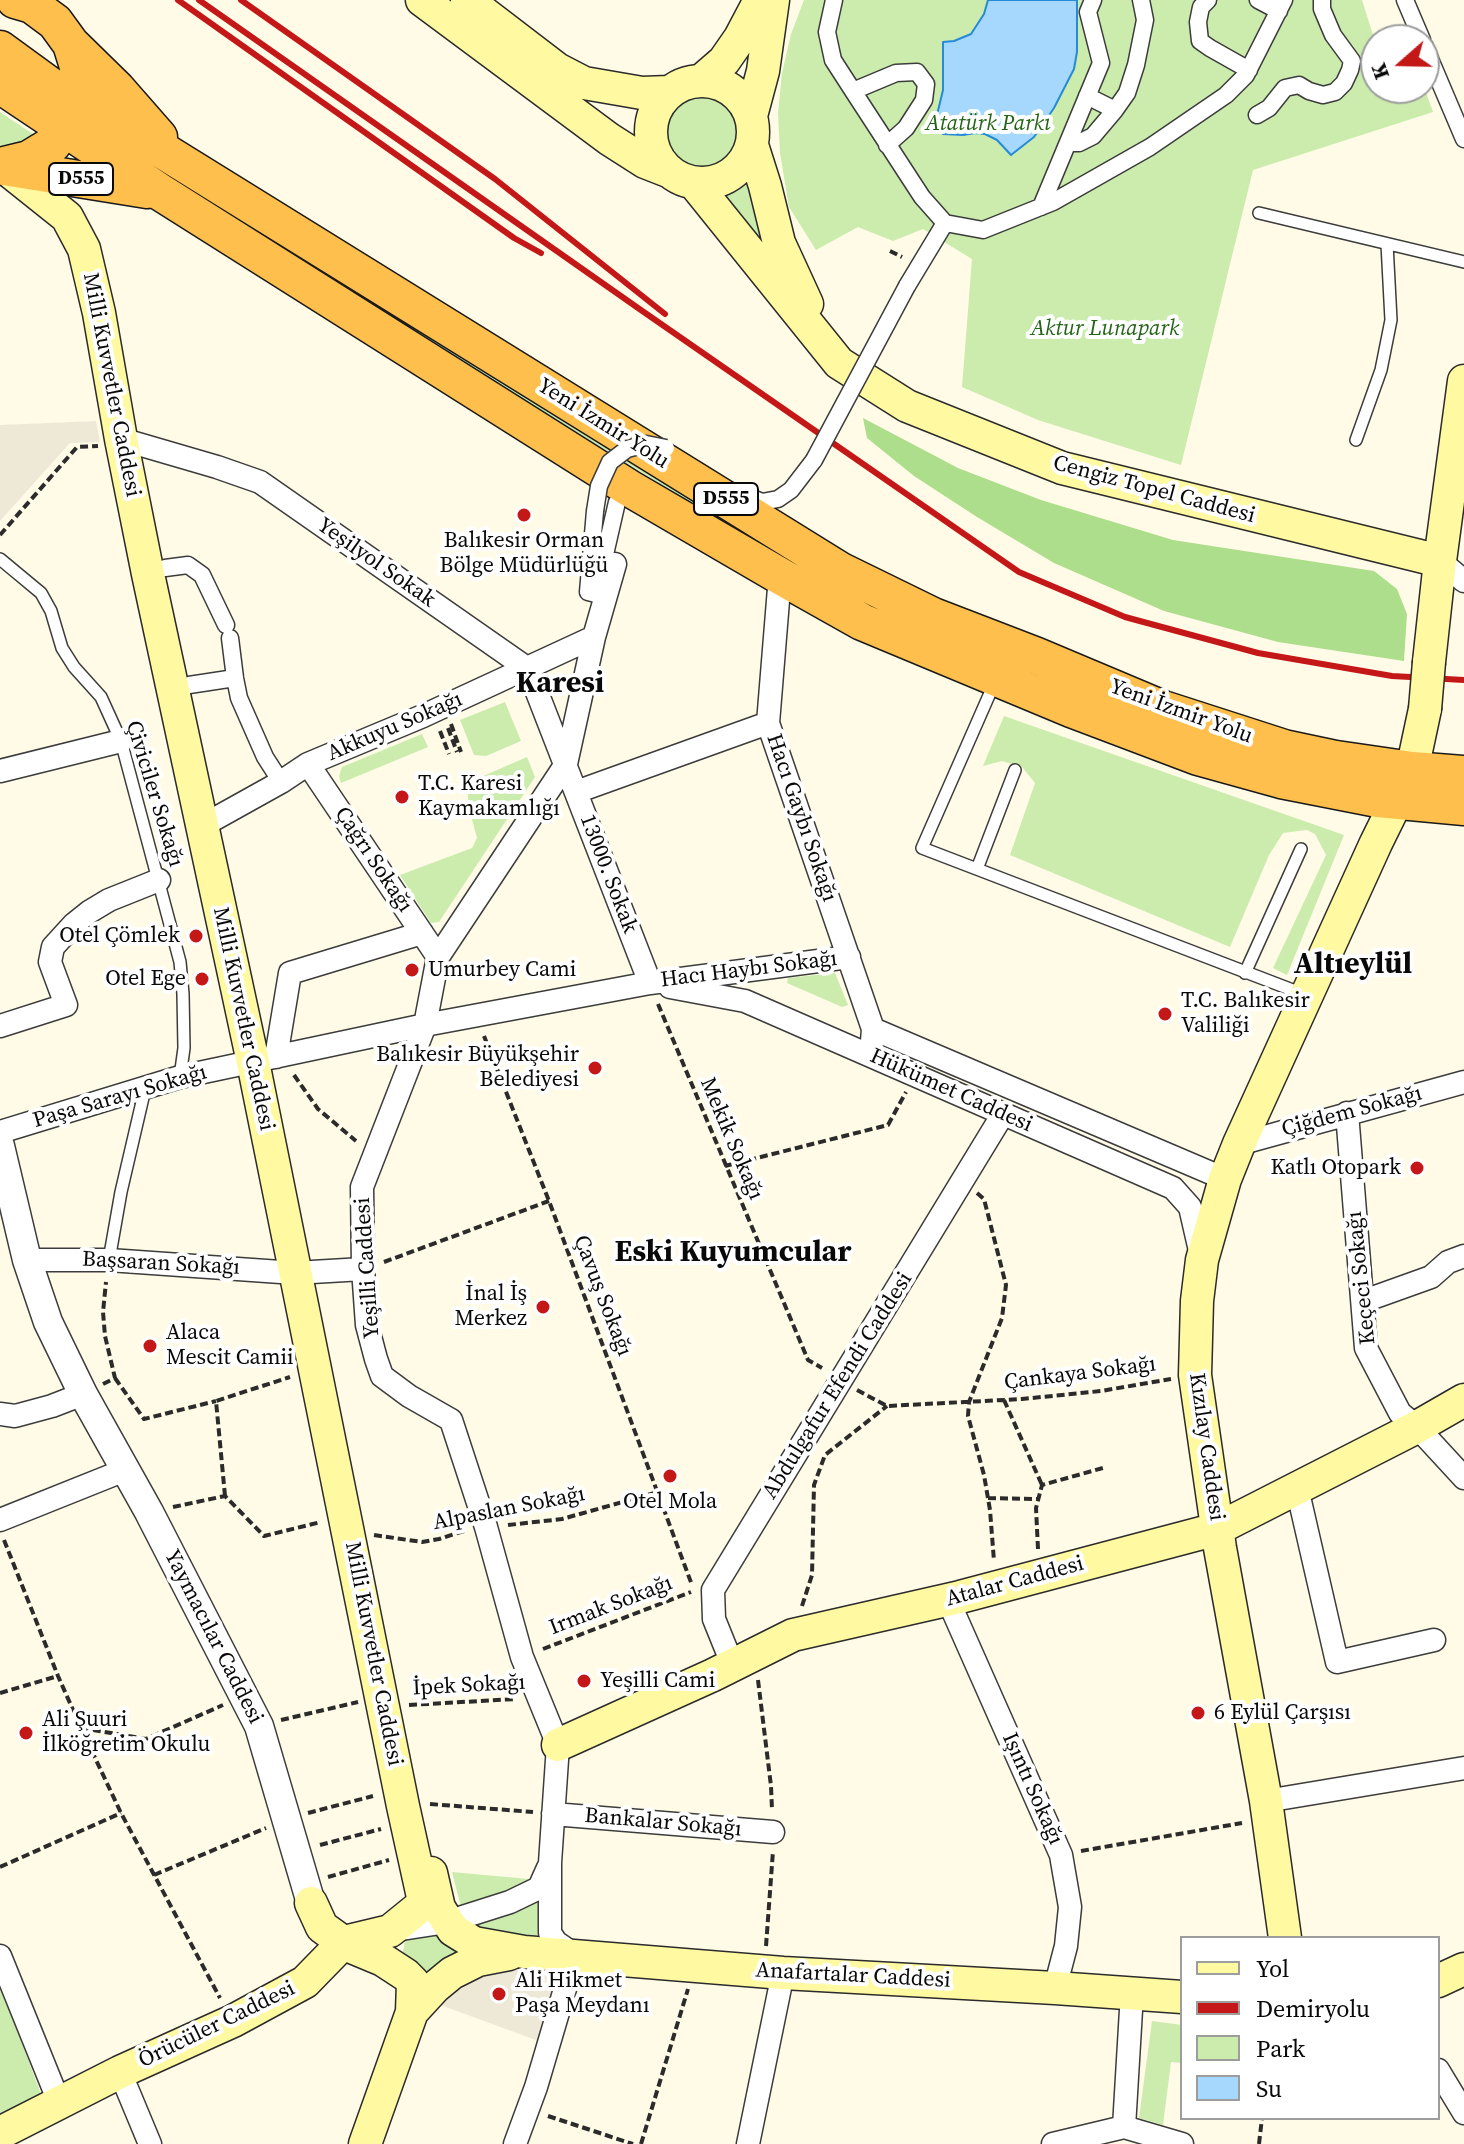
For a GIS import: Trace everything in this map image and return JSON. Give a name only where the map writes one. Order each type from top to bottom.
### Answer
[{"type":"highway","points":[[15,0],[32,5],[55,22],[71,44],[117,89],[161,140],[195,171]]},
{"type":"highway","points":[[1,166],[29,159],[52,145],[63,105],[79,70],[71,44]]},
{"type":"highway","name":"D555","points":[[0,49],[63,105]]},
{"type":"highway","points":[[0,85],[63,105]]},
{"type":"highway","name":"Yeni İzmir Yolu","points":[[63,105],[195,171],[841,571],[919,610],[1163,709],[1284,748],[1336,759],[1464,807]]},
{"type":"highway","name":"Yeni İzmir Yolu","points":[[63,105],[160,192],[629,488],[862,622],[1071,709],[1198,757],[1281,780],[1405,786],[1464,774]]},
{"type":"highway","name":"D555","points":[[1,166],[160,192]]},
{"type":"main road","points":[[422,0],[609,139],[645,162],[681,177],[709,183],[724,179],[736,171],[745,159],[763,71],[773,0]]},
{"type":"main road","points":[[467,0],[557,69],[584,83],[642,93],[669,92],[679,85],[702,80],[724,61],[760,0]]},
{"type":"main road","name":"Cengiz Topel Caddesi","points":[[702,80],[727,87],[745,105],[779,243],[797,286],[839,363]]},
{"type":"main road","name":"Cengiz Topel Caddesi","points":[[669,92],[659,103],[650,131],[658,159],[681,177],[839,363],[907,406],[1062,468],[1452,571]]},
{"type":"main road","name":"Milli Kuvvetler Caddesi","points":[[1,166],[67,217],[84,249],[99,313],[115,442],[202,826],[270,1058],[295,1273],[403,1806],[423,1897],[434,1914]]},
{"type":"main road","name":"Kızılay Caddesi","points":[[1285,1936],[1267,1810],[1217,1529],[1195,1375],[1197,1301],[1202,1260],[1225,1179],[1239,1144],[1405,786],[1425,709],[1429,662],[1452,571],[1464,381]]},
{"type":"main road","points":[[1452,571],[1464,511]]},
{"type":"main road","name":"Atalar Caddesi","points":[[558,1745],[733,1666],[793,1635],[948,1600],[1217,1529],[1464,1400]]},
{"type":"main road","points":[[307,1894],[322,1927],[344,1942],[383,1960],[413,1982],[412,2012],[365,2144]]},
{"type":"main road","points":[[344,1942],[390,1931],[434,1914],[474,1943],[524,1952]]},
{"type":"main road","name":"Örücüler Caddesi","points":[[0,2133],[120,2072],[233,2021],[305,1982],[344,1942]]},
{"type":"main road","points":[[412,2012],[452,1973],[487,1958],[524,1952]]},
{"type":"main road","name":"Anafartalar Caddesi","points":[[524,1952],[783,1973],[1180,1997]]},
{"type":"main road","points":[[1440,1980],[1464,1969]]},
{"type":"street","points":[[834,0],[827,32],[833,60],[887,145],[922,197],[945,223],[983,230],[1053,202],[1150,147],[1226,95],[1249,70],[1282,6],[1258,0]]},
{"type":"street","points":[[1041,207],[1101,63],[1088,12],[1093,0]]},
{"type":"street","points":[[1207,0],[1201,7],[1198,22],[1200,41],[1249,70]]},
{"type":"street","points":[[1257,115],[1269,108],[1285,88],[1299,85],[1323,95],[1335,92],[1344,83],[1352,61],[1333,35],[1322,9],[1322,0]]},
{"type":"street","points":[[1405,0],[1415,24]]},
{"type":"street","points":[[1068,143],[1079,143],[1093,136],[1127,93],[1145,20],[1144,1]]},
{"type":"street","points":[[853,91],[896,73],[917,72],[926,84],[924,100],[906,128],[887,145]]},
{"type":"street","points":[[1440,82],[1464,139]]},
{"type":"street","points":[[1087,96],[1115,110]]},
{"type":"street","points":[[617,502],[596,594],[588,592],[599,486],[610,462],[627,449],[646,444],[666,448],[703,472],[762,502],[778,499],[791,490],[814,460],[907,286],[945,223]]},
{"type":"street","name":"Yeşilyol Sokak","points":[[115,442],[217,467],[260,482],[528,669]]},
{"type":"street","points":[[566,764],[594,637],[615,564]]},
{"type":"street","points":[[165,568],[188,565],[202,575],[228,631],[235,678],[247,720],[281,782]]},
{"type":"street","name":"Hacı Gaybı Sokağı","points":[[780,576],[768,723],[873,1029],[871,1054]]},
{"type":"street","name":"Akkuyu Sokağı","points":[[202,826],[308,764],[423,716],[594,637]]},
{"type":"street","points":[[528,669],[566,764]]},
{"type":"street","points":[[189,685],[235,678]]},
{"type":"street","points":[[576,792],[768,723]]},
{"type":"street","points":[[0,771],[121,741]]},
{"type":"street","name":"Çağrı Sokağı","points":[[308,764],[438,957]]},
{"type":"street","name":"13000. Sokak","points":[[566,764],[650,983]]},
{"type":"street","name":"Yeşilli Caddesi","points":[[566,764],[438,957],[425,1025],[362,1187],[367,1325],[382,1376],[451,1420],[486,1527],[522,1657],[558,1745],[550,1863],[550,1933],[556,1942],[575,1955]]},
{"type":"street","points":[[0,1026],[66,1005],[50,962],[53,947],[89,912],[109,900],[159,880]]},
{"type":"street","points":[[270,1058],[290,973],[340,951],[422,933]]},
{"type":"street","name":"Hacı Haybı Sokağı","points":[[475,1015],[650,983],[849,957]]},
{"type":"street","name":"Hükümet Caddesi","points":[[650,983],[745,1001],[1173,1188],[1190,1207],[1202,1260]]},
{"type":"street","name":"Paşa Sarayı Sokağı","points":[[0,1132],[180,1077],[475,1015]]},
{"type":"street","points":[[873,1029],[1225,1179]]},
{"type":"street","name":"Çiğdem Sokağı","points":[[1239,1144],[1464,1082]]},
{"type":"street","name":"Keçeci Sokağı","points":[[1347,1113],[1366,1348],[1400,1413],[1464,1478]]},
{"type":"street","name":"Abdulgafur Efendi Caddesi","points":[[733,1666],[714,1619],[713,1590],[1003,1114]]},
{"type":"street","name":"Yaymacılar Caddesi","points":[[0,1146],[27,1260],[48,1322],[259,1726],[307,1894]]},
{"type":"street","points":[[1364,1301],[1431,1277],[1448,1262],[1464,1256]]},
{"type":"street","name":"Başsaran Sokağı","points":[[27,1260],[109,1260],[295,1273],[363,1269]]},
{"type":"street","points":[[0,1414],[15,1416],[83,1394]]},
{"type":"street","points":[[0,1520],[125,1470]]},
{"type":"street","points":[[1297,1488],[1337,1662],[1434,1640]]},
{"type":"street","name":"Işıntı Sokağı","points":[[948,1600],[1061,1855],[1070,1907],[1066,1946],[1055,1988]]},
{"type":"street","points":[[1267,1810],[1464,1768]]},
{"type":"street","name":"Bankalar Sokağı","points":[[553,1814],[773,1832]]},
{"type":"street","points":[[434,1914],[510,1902],[539,1888],[550,1863]]},
{"type":"street","points":[[515,2144],[536,2087],[575,1955]]},
{"type":"street","points":[[0,1956],[59,2102]]},
{"type":"street","points":[[748,2144],[783,1973]]},
{"type":"street","points":[[1124,2127],[1132,1993]]},
{"type":"street","points":[[120,2072],[150,2144]]},
{"type":"street","points":[[1440,2073],[1464,2113]]},
{"type":"street","points":[[1053,2144],[1124,2127],[1182,2144]]},
{"type":"lane","points":[[1259,213],[1464,262]]},
{"type":"lane","points":[[1356,440],[1381,370],[1391,320],[1387,244]]},
{"type":"lane","name":"Çiviciler Sokağı","points":[[0,559],[41,593],[51,611],[62,648],[74,667],[101,697],[121,741],[180,962],[184,1048],[180,1077]]},
{"type":"lane","points":[[997,677],[922,848],[1307,996]]},
{"type":"lane","points":[[977,869],[1015,770]]},
{"type":"lane","points":[[1245,973],[1301,849]]},
{"type":"lane","points":[[109,1260],[145,1089]]},
{"type":"path","points":[[0,535],[77,447],[115,442]]},
{"type":"path","points":[[446,717],[459,752]]},
{"type":"path","points":[[438,728],[449,754]]},
{"type":"path","name":"Mekik Sokağı","points":[[650,983],[808,1360],[887,1406]]},
{"type":"path","name":"Çavuş Sokağı","points":[[475,1015],[549,1201],[694,1591]]},
{"type":"path","points":[[270,1058],[318,1109],[374,1155]]},
{"type":"path","points":[[725,1166],[888,1125],[916,1074]]},
{"type":"path","points":[[965,1180],[984,1199],[1006,1285],[1002,1318],[969,1402],[968,1416],[988,1498],[994,1548],[994,1587]]},
{"type":"path","points":[[363,1269],[549,1201]]},
{"type":"path","points":[[109,1260],[103,1312],[105,1336],[115,1378],[144,1419],[216,1401],[315,1369]]},
{"type":"path","name":"Çankaya Sokağı","points":[[887,1406],[1101,1391],[1195,1375]]},
{"type":"path","points":[[83,1394],[115,1378]]},
{"type":"path","points":[[1004,1400],[1042,1485],[1036,1508],[1038,1553]]},
{"type":"path","points":[[216,1401],[225,1496],[264,1536],[331,1520]]},
{"type":"path","points":[[793,1635],[812,1575],[814,1485],[825,1455],[887,1406]]},
{"type":"path","points":[[1042,1485],[1103,1468]]},
{"type":"path","name":"Alpaslan Sokağı","points":[[364,1534],[422,1542],[474,1528],[562,1519],[658,1492]]},
{"type":"path","points":[[149,1512],[225,1496]]},
{"type":"path","points":[[988,1498],[1038,1499]]},
{"type":"path","points":[[0,1530],[58,1676],[121,1813],[233,2021]]},
{"type":"path","name":"Irmak Sokağı","points":[[522,1657],[694,1591]]},
{"type":"path","points":[[0,1693],[58,1676]]},
{"type":"path","points":[[81,1728],[146,1739],[244,1695]]},
{"type":"path","name":"İpek Sokağı","points":[[402,1706],[538,1698]]},
{"type":"path","points":[[259,1726],[368,1699]]},
{"type":"path","points":[[154,1875],[286,1819],[373,1796]]},
{"type":"path","points":[[423,1804],[553,1814]]},
{"type":"path","points":[[1061,1855],[1267,1810]]},
{"type":"path","points":[[0,1867],[121,1813]]},
{"type":"path","points":[[295,1852],[381,1829]]},
{"type":"path","points":[[307,1894],[389,1860]]},
{"type":"path","points":[[641,2144],[690,1982]]},
{"type":"path","points":[[547,2116],[633,2144]]},
{"type":"path","points":[[1259,2144],[1262,2120]]},
{"type":"green space","name":"Atatürk Parkı","points":[[804,0],[1362,0],[1370,24],[1360,24],[1360,104],[1430,104],[1433,112],[1253,170],[1181,465],[1038,420],[962,387],[972,259],[923,229],[893,241],[858,227],[816,250],[789,207],[780,153],[778,113],[782,73],[791,34]]},
{"type":"green space","points":[[701,96],[715,99],[728,107],[736,120],[739,134],[736,148],[728,161],[715,169],[701,172],[687,169],[674,161],[666,148],[663,134],[666,120],[674,107],[687,99]]},
{"type":"green space","points":[[0,112],[33,134],[22,143],[0,149]]},
{"type":"green space","points":[[110,136],[1058,679],[856,603],[106,141]]},
{"type":"green space","points":[[746,174],[773,256],[754,231],[716,193]]},
{"type":"green space","points":[[863,418],[958,468],[1041,500],[1173,540],[1374,571],[1397,589],[1407,614],[1404,661],[1278,642],[1164,611],[1054,563],[914,476],[867,438]]},
{"type":"green space","points":[[505,702],[521,741],[486,756],[474,755],[460,720]]},
{"type":"green space","points":[[1004,716],[1344,835],[1287,975],[1273,968],[1326,855],[1315,834],[1307,830],[1283,833],[1269,855],[1230,947],[1010,855],[1035,783],[1022,767],[1002,761],[983,766]]},
{"type":"green space","points":[[422,734],[428,747],[341,783],[339,776],[342,767]]},
{"type":"green space","points":[[527,757],[535,777],[439,922],[431,923],[400,875],[472,848],[477,838],[467,788],[474,780]]},
{"type":"green space","points":[[835,973],[848,1005],[842,1007],[787,983],[788,978]]},
{"type":"green space","points":[[452,1872],[529,1879],[529,1882],[514,1891],[461,1907]]},
{"type":"green space","points":[[537,1902],[540,1906],[537,1938],[471,1928]]},
{"type":"green space","points":[[439,1931],[470,1952],[425,1982],[402,1958],[405,1940]]},
{"type":"green space","points":[[0,1984],[42,2097],[0,2113]]},
{"type":"green space","points":[[1152,2021],[1180,2025],[1180,2063],[1171,2062],[1163,2125],[1139,2118]]},
{"type":"shaded area","points":[[96,421],[100,442],[70,443],[0,521],[0,425]]},
{"type":"shaded area","name":"Ali Hikmet Paşa Meydanı","points":[[567,1959],[544,2043],[435,2003],[473,1967]]},
{"type":"water","points":[[988,0],[1077,0],[1074,69],[1054,108],[1034,137],[1011,155],[997,140],[985,134],[943,134],[936,119],[943,90],[943,42],[971,34],[984,14]]},
{"type":"railway","points":[[178,0],[514,238],[541,253]]},
{"type":"railway","points":[[199,0],[1019,572],[1125,617],[1258,653],[1392,676],[1464,680]]},
{"type":"railway","points":[[241,0],[495,179],[665,314]]},
{"type":"place","name":"Balıkesir Orman Bölge Müdürlüğü","points":[[524,515]]},
{"type":"place","name":"T.C. Karesi Kaymakamlığı","points":[[402,797]]},
{"type":"place","name":"Otel Çömlek","points":[[196,936]]},
{"type":"place","name":"Umurbey Cami","points":[[412,970]]},
{"type":"place","name":"Otel Ege","points":[[202,979]]},
{"type":"place","name":"T.C. Balıkesir Valiliği","points":[[1165,1014]]},
{"type":"place","name":"Balıkesir Büyükşehir Belediyesi","points":[[595,1068]]},
{"type":"place","name":"Katlı Otopark","points":[[1417,1168]]},
{"type":"place","name":"İnal İş Merkez","points":[[543,1307]]},
{"type":"place","name":"Alaca Mescit Camii","points":[[150,1346]]},
{"type":"place","name":"Otel Mola","points":[[670,1476]]},
{"type":"place","name":"Yeşilli Cami","points":[[584,1681]]},
{"type":"place","name":"6 Eylül Çarşısı","points":[[1198,1713]]},
{"type":"place","name":"Ali Şuuri İlköğretim Okulu","points":[[26,1733]]},
{"type":"place","name":"Ali Hikmet Paşa Meydanı","points":[[499,1994]]},
{"type":"district","name":"Karesi","points":[[560,684]]},
{"type":"district","name":"Altıeylül","points":[[1353,965]]},
{"type":"district","name":"Eski Kuyumcular","points":[[733,1253]]},
{"type":"park label","name":"Aktur Lunapark","points":[[1105,329]]}]
